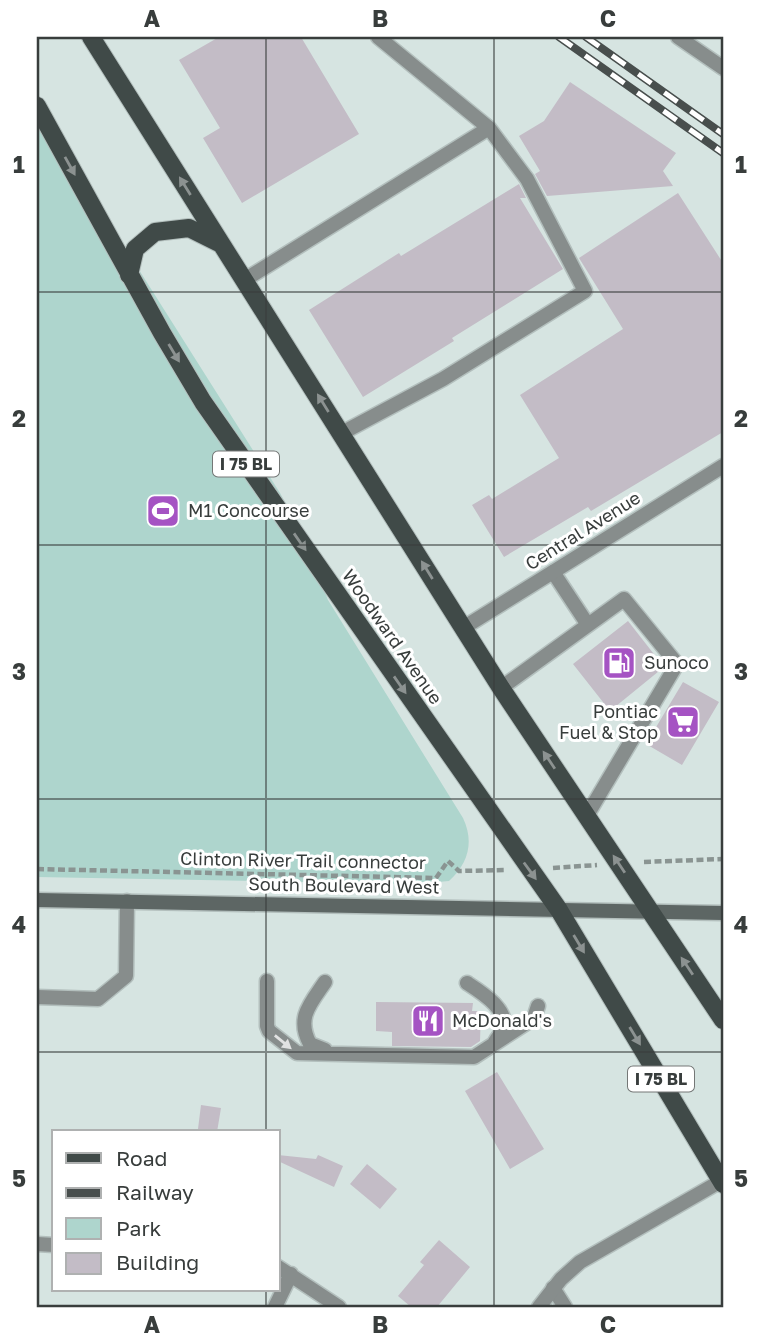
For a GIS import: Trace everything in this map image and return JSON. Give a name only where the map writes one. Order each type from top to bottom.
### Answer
[{"type":"main road","points":[[91,37],[221,244],[246,279],[501,688],[723,1020]]},
{"type":"main road","name":"Woodward Avenue","points":[[37,106],[203,402],[559,910],[723,1183]]},
{"type":"main road","points":[[130,275],[135,249],[155,232],[189,228],[221,244]]},
{"type":"street","points":[[342,433],[443,379],[585,291],[527,179],[489,128],[378,37]]},
{"type":"street","points":[[678,37],[723,68]]},
{"type":"street","points":[[246,279],[489,128]]},
{"type":"street","name":"Central Avenue","points":[[463,628],[723,466]]},
{"type":"street","points":[[553,572],[588,625]]},
{"type":"street","points":[[501,688],[624,599],[677,664],[586,817]]},
{"type":"street","name":"South Boulevard West","points":[[37,900],[723,913]]},
{"type":"street","points":[[37,997],[98,999],[126,976],[127,901]]},
{"type":"street","points":[[267,981],[266,1020],[270,1031],[297,1053],[474,1057],[534,1018],[538,1006]]},
{"type":"street","points":[[326,982],[307,1011],[303,1031],[310,1044],[340,1056]]},
{"type":"street","points":[[467,983],[479,990],[500,1011],[504,1024],[493,1046]]},
{"type":"street","points":[[539,1307],[553,1288],[580,1262],[723,1183]]},
{"type":"street","points":[[280,1289],[285,1271],[339,1307]]},
{"type":"street","points":[[553,1288],[565,1307]]},
{"type":"path","name":"Clinton River Trail connector","points":[[37,869],[436,878],[448,861],[459,871],[723,859]]},
{"type":"green space","name":"M1 Concourse","points":[[37,103],[74,167],[280,493],[300,529],[328,600],[463,818],[468,835],[468,851],[461,867],[449,881],[416,884],[37,877]]},
{"type":"building","points":[[219,37],[301,37],[359,134],[242,203],[203,138],[220,128],[179,60]]},
{"type":"building","points":[[570,82],[676,153],[663,171],[673,186],[547,196],[535,174],[540,171],[519,136],[544,121]]},
{"type":"building","points":[[519,184],[526,198],[520,198],[563,269],[363,397],[309,310],[399,253],[401,256]]},
{"type":"building","points":[[678,193],[723,263],[723,432],[591,511],[588,507],[504,557],[472,505],[489,495],[492,499],[559,458],[520,395],[623,329],[579,258]]},
{"type":"building","points":[[628,621],[664,667],[610,711],[573,664]]},
{"type":"building","points":[[683,682],[719,702],[682,765],[646,744]]},
{"type":"building","name":"McDonald's","points":[[376,1002],[473,1003],[472,1011],[481,1011],[480,1041],[471,1047],[392,1046],[392,1032],[376,1031]]},
{"type":"building","points":[[497,1072],[544,1149],[510,1169],[465,1091]]},
{"type":"building","points":[[201,1105],[221,1108],[217,1130],[198,1129]]},
{"type":"building","points":[[280,1155],[316,1159],[318,1155],[343,1166],[334,1187],[280,1162]]},
{"type":"building","points":[[367,1164],[397,1189],[380,1209],[350,1184]]},
{"type":"building","points":[[439,1240],[470,1267],[437,1307],[411,1307],[398,1296],[424,1265],[420,1262]]},
{"type":"railway","points":[[559,37],[723,153]]},
{"type":"railway","points":[[586,37],[723,134]]},
{"type":"place","name":"M1 Concourse","points":[[163,511]]},
{"type":"place","name":"Sunoco","points":[[619,663]]},
{"type":"place","name":"Pontiac Fuel & Stop","points":[[683,722]]},
{"type":"place","name":"McDonald's","points":[[428,1021]]}]
